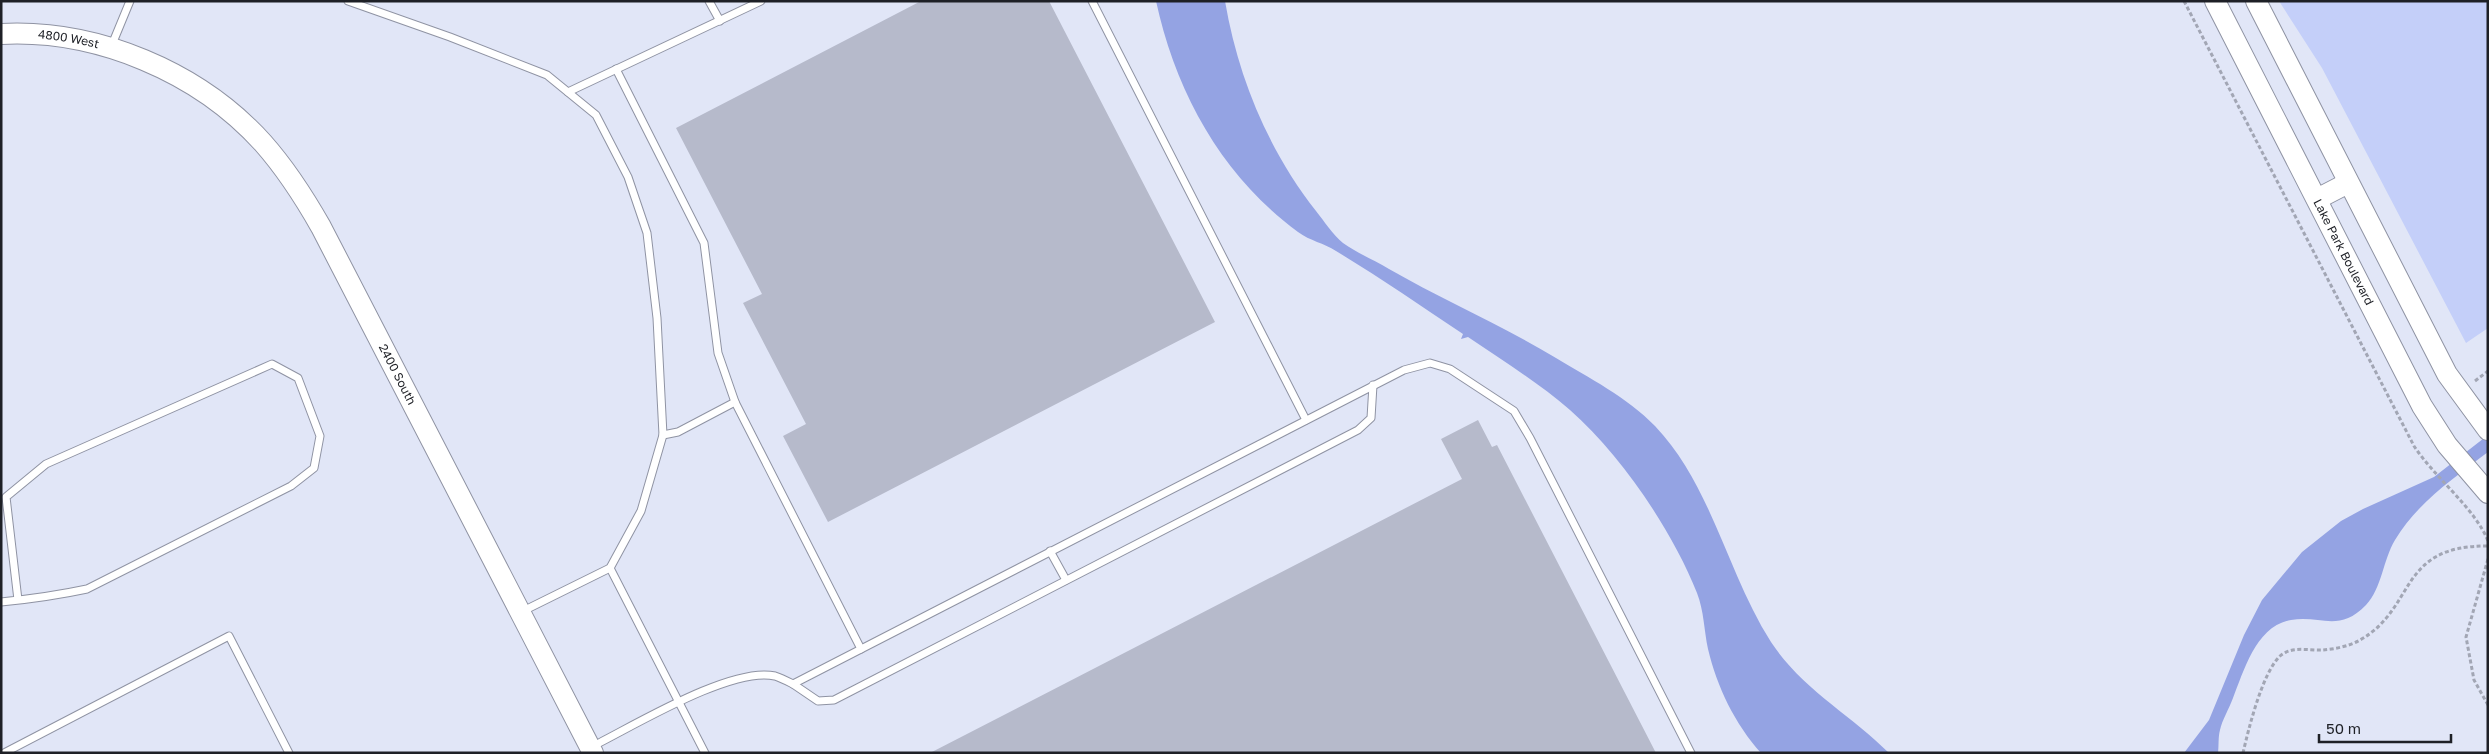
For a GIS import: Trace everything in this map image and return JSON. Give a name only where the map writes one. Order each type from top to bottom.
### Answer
[{"type":"street","name":"Lake Park Boulevard","points":[[2215,1],[2430,420],[2447,445],[2488,493]]},
{"type":"street","points":[[2256,1],[2447,374],[2488,430]]},
{"type":"street","name":"4800 West","points":[[1,34],[44,35],[110,48],[134,57]]},
{"type":"street","name":"2400 South","points":[[134,57],[178,76],[221,105],[262,142],[297,186],[321,227],[592,750]]},
{"type":"street","points":[[2317,199],[2348,183]]},
{"type":"lane","points":[[110,48],[130,1]]},
{"type":"lane","points":[[348,1],[450,37],[547,75],[596,114],[628,177],[647,233],[657,318],[663,435],[641,511],[610,568],[520,612]]},
{"type":"lane","points":[[709,1],[720,21]]},
{"type":"lane","points":[[568,92],[761,1]]},
{"type":"lane","points":[[1092,1],[1306,420]]},
{"type":"lane","points":[[616,69],[704,243],[718,353],[735,402],[861,649]]},
{"type":"lane","points":[[793,684],[1404,370],[1430,363],[1450,369],[1514,412],[1530,438],[1691,753]]},
{"type":"lane","points":[[1,602],[51,597],[88,589],[291,486],[314,468],[320,436],[298,378],[272,364],[46,464],[6,497],[18,600]]},
{"type":"lane","points":[[592,750],[679,703],[722,683],[748,677],[774,676],[793,684],[818,701],[834,700],[1358,430],[1371,418],[1373,386]]},
{"type":"lane","points":[[663,435],[678,432],[735,402]]},
{"type":"lane","points":[[1050,551],[1066,580]]},
{"type":"lane","points":[[610,568],[705,753]]},
{"type":"lane","points":[[4,753],[229,636],[290,753]]},
{"type":"path","points":[[2184,1],[2414,446],[2423,460],[2484,532],[2488,541]]},
{"type":"path","points":[[2474,381],[2488,371]]},
{"type":"path","points":[[2243,753],[2254,712],[2272,667],[2282,654],[2292,650],[2324,650],[2360,640],[2383,620],[2420,568],[2429,560],[2450,550],[2488,546]]},
{"type":"path","points":[[2488,559],[2466,637],[2474,680],[2488,705]]},
{"type":"shaded area","points":[[1156,1],[1225,1],[1238,57],[1257,112],[1283,163],[1299,188],[1329,228],[1343,243],[1556,358],[1620,397],[1655,426],[1675,450],[1691,475],[1718,531],[1742,588],[1771,642],[1783,659],[1797,674],[1889,753],[1761,753],[1735,717],[1716,677],[1708,649],[1703,614],[1697,593],[1686,569],[1659,519],[1626,471],[1589,428],[1546,391],[1468,337],[1461,339],[1463,334],[1368,271],[1331,248],[1298,232],[1271,210],[1225,159],[1206,130],[1176,68]]},
{"type":"shaded area","points":[[2279,1],[2488,1],[2488,328],[2466,343],[2322,68]]},
{"type":"shaded area","points":[[2488,435],[2488,452],[2437,492],[2414,514],[2404,527],[2391,548],[2376,590],[2366,605],[2356,613],[2338,621],[2291,620],[2279,624],[2269,631],[2253,651],[2224,718],[2219,735],[2218,753],[2184,753],[2209,720],[2244,635],[2262,600],[2302,552],[2341,521],[2434,477]]},
{"type":"building","points":[[921,1],[1049,1],[1215,322],[828,522],[783,436],[806,424],[743,303],[762,294],[676,128]]},
{"type":"building","points":[[1478,420],[1492,447],[1497,445],[1656,753],[930,753],[1462,479],[1441,439]]}]
